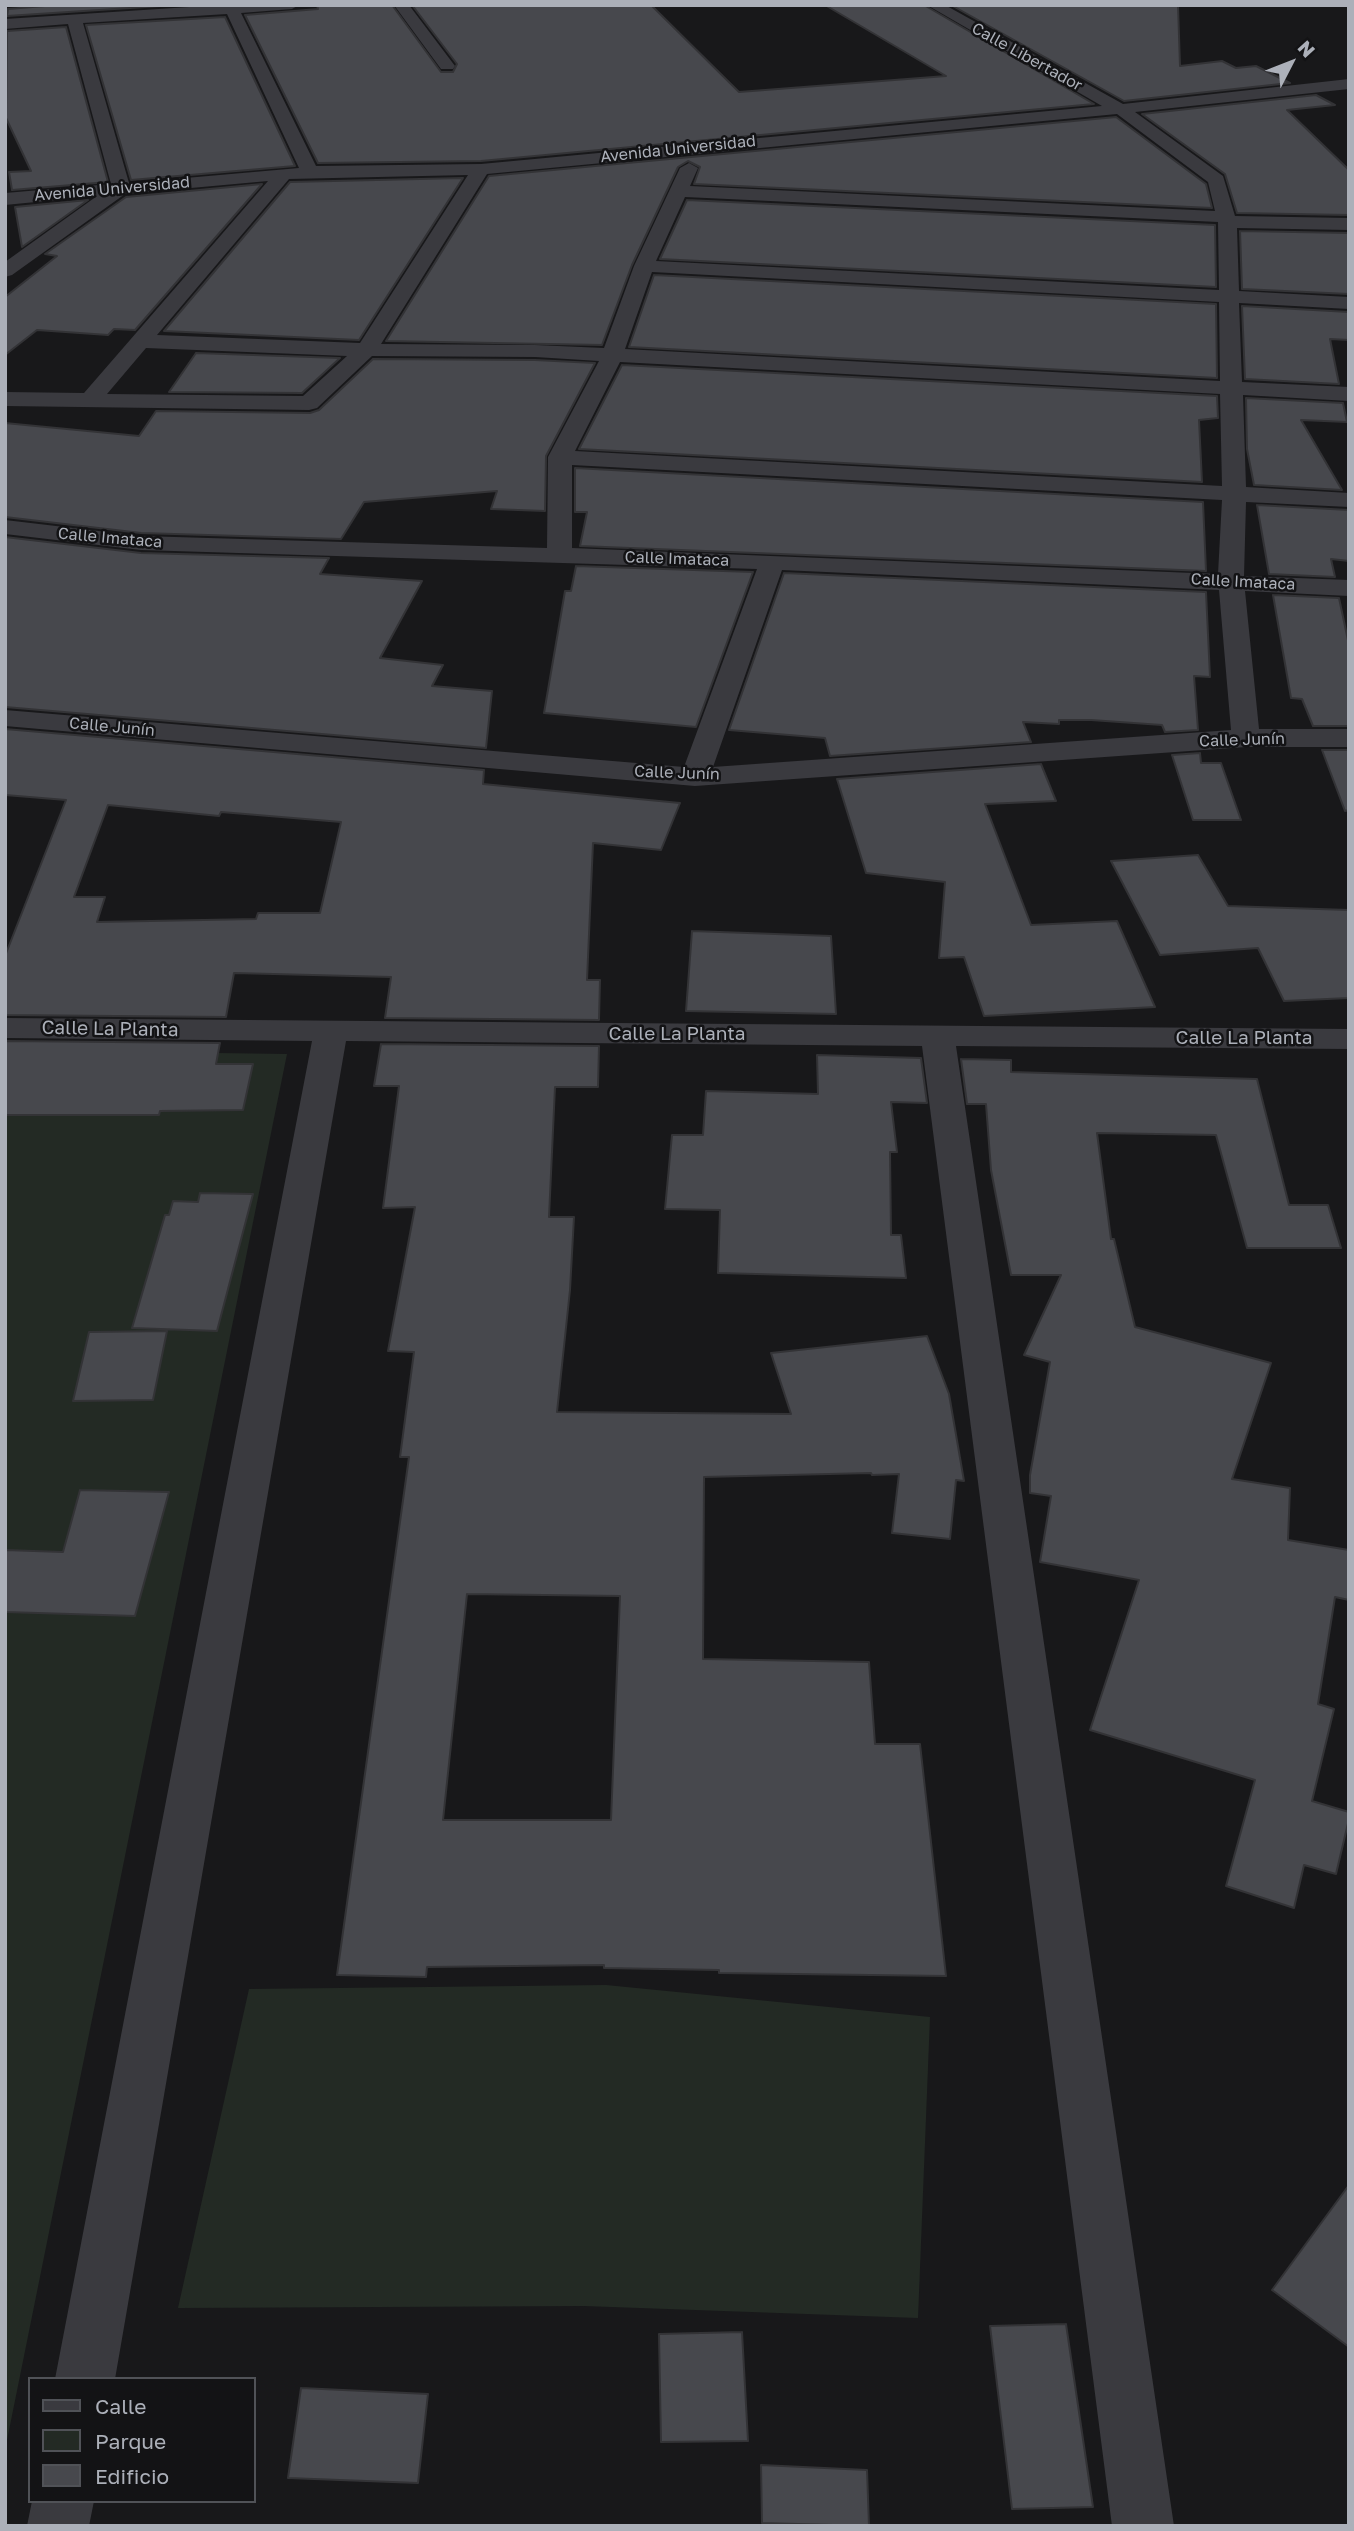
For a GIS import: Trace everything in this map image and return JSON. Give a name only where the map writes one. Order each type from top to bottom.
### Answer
[{"type":"street","points":[[5,24],[292,5]]},
{"type":"street","points":[[401,5],[447,66]]},
{"type":"street","name":"Calle Libertador","points":[[934,5],[1120,109],[1217,180],[1227,220],[1234,494],[1231,582],[1247,738]]},
{"type":"street","points":[[232,9],[310,172]]},
{"type":"street","points":[[5,271],[121,188],[74,20]]},
{"type":"street","name":"Avenida Universidad","points":[[5,199],[310,172],[481,169],[698,146],[1120,109],[1349,84]]},
{"type":"street","points":[[559,555],[560,457],[612,357],[644,266],[698,146]]},
{"type":"street","points":[[5,399],[88,402],[309,402],[366,350],[481,169]]},
{"type":"street","points":[[88,402],[284,174]]},
{"type":"street","points":[[679,191],[1349,225]]},
{"type":"street","points":[[644,266],[1349,303]]},
{"type":"street","points":[[139,341],[366,350],[535,351],[1349,394]]},
{"type":"street","points":[[560,457],[1349,500]]},
{"type":"street","name":"Calle Imataca","points":[[5,527],[141,543],[772,562],[1349,588]]},
{"type":"street","points":[[695,777],[772,562]]},
{"type":"street","name":"Calle Junín","points":[[5,718],[695,777],[1247,738],[1349,738]]},
{"type":"street","name":"Calle La Planta","points":[[5,1028],[1349,1039]]},
{"type":"street","points":[[85,2377],[331,1032]]},
{"type":"street","points":[[938,1037],[1143,2526]]},
{"type":"street","points":[[58,2526],[62,2503]]},
{"type":"green space","points":[[5,1050],[287,1054],[5,2450]]},
{"type":"green space","points":[[606,1985],[930,2017],[918,2318],[584,2306],[178,2308],[249,1989]]},
{"type":"building","points":[[57,5],[176,5],[7,16],[8,9]]},
{"type":"building","points":[[317,5],[392,5],[441,72],[453,72],[457,64],[412,5],[651,5],[739,92],[946,76],[825,5],[924,5],[1094,104],[481,161],[318,163],[245,15],[318,9]]},
{"type":"building","points":[[951,5],[1178,5],[1180,66],[1222,61],[1236,68],[1256,66],[1290,83],[1124,101]]},
{"type":"building","points":[[225,17],[295,166],[131,180],[86,25]]},
{"type":"building","points":[[66,27],[108,182],[12,190],[9,172],[31,171],[6,118],[7,31]]},
{"type":"building","points":[[1316,95],[1335,105],[1287,110],[1349,170],[1349,215],[1237,213],[1225,174],[1142,114]]},
{"type":"building","points":[[1116,117],[1206,184],[1212,208],[694,184],[700,167],[688,161],[678,167],[632,265],[602,345],[386,341],[489,176]]},
{"type":"building","points":[[463,178],[359,340],[164,331],[290,182]]},
{"type":"building","points":[[262,184],[135,330],[114,329],[108,335],[37,330],[5,355],[5,297],[57,256],[45,254],[126,197]]},
{"type":"building","points":[[88,200],[22,247],[15,207]]},
{"type":"building","points":[[687,200],[1215,225],[1216,287],[660,259]]},
{"type":"building","points":[[1240,231],[1349,233],[1349,294],[1242,289]]},
{"type":"building","points":[[654,275],[1216,304],[1217,378],[629,347]]},
{"type":"building","points":[[1242,306],[1349,312],[1349,340],[1330,339],[1339,384],[1245,379]]},
{"type":"building","points":[[196,353],[340,358],[302,393],[169,392]]},
{"type":"building","points":[[373,359],[595,363],[546,456],[545,511],[491,509],[497,491],[364,502],[341,539],[141,533],[5,517],[5,423],[139,436],[156,411],[310,413],[319,410]]},
{"type":"building","points":[[622,365],[1217,396],[1218,418],[1199,420],[1202,482],[579,449]]},
{"type":"building","points":[[1246,398],[1343,403],[1347,422],[1301,420],[1342,490],[1254,485],[1247,449]]},
{"type":"building","points":[[575,468],[1203,502],[1206,571],[580,546],[587,512],[575,512]]},
{"type":"building","points":[[1257,505],[1349,510],[1349,561],[1331,559],[1335,577],[1269,574]]},
{"type":"building","points":[[5,537],[141,553],[329,558],[320,574],[422,581],[380,658],[443,665],[432,686],[492,691],[486,748],[5,707]]},
{"type":"building","points":[[576,566],[753,572],[696,727],[544,713],[565,591],[571,591]]},
{"type":"building","points":[[784,573],[1206,592],[1210,677],[1194,676],[1198,730],[1165,732],[1162,725],[1091,720],[1059,720],[1059,724],[1023,722],[1031,742],[830,756],[825,738],[729,730]]},
{"type":"building","points":[[1273,595],[1339,598],[1349,645],[1349,726],[1313,726],[1302,699],[1291,698]]},
{"type":"building","points":[[5,729],[484,770],[483,784],[680,803],[661,850],[593,843],[587,980],[600,980],[599,1020],[385,1018],[391,977],[234,973],[226,1017],[5,1015],[5,956],[66,800],[5,795]],"holes":[[[108,805],[219,816],[221,812],[341,822],[320,913],[258,913],[256,919],[97,922],[105,897],[74,897]]]},
{"type":"building","points":[[1322,750],[1349,750],[1349,810],[1345,811]]},
{"type":"building","points":[[1200,753],[1201,763],[1221,763],[1241,820],[1193,820],[1172,755]]},
{"type":"building","points":[[1041,764],[1056,801],[985,804],[1031,925],[1117,921],[1155,1007],[984,1016],[964,957],[939,958],[945,882],[866,873],[837,779]]},
{"type":"building","points":[[1198,855],[1228,906],[1349,910],[1349,998],[1284,1001],[1258,948],[1160,955],[1111,861]]},
{"type":"building","points":[[692,931],[831,936],[836,1014],[686,1011]]},
{"type":"building","points":[[5,1041],[220,1043],[216,1064],[253,1064],[243,1110],[160,1111],[159,1115],[5,1115]]},
{"type":"building","points":[[381,1044],[599,1046],[598,1087],[555,1087],[549,1217],[574,1217],[570,1290],[557,1412],[791,1414],[771,1353],[927,1336],[949,1394],[964,1481],[956,1480],[950,1539],[892,1533],[899,1474],[704,1477],[703,1659],[869,1662],[875,1744],[920,1744],[946,1976],[719,1973],[719,1970],[604,1968],[604,1965],[427,1967],[426,1977],[337,1975],[409,1457],[400,1457],[414,1352],[388,1351],[415,1207],[383,1208],[399,1086],[374,1086]],"holes":[[[467,1594],[620,1596],[611,1820],[443,1820]]]},
{"type":"building","points":[[817,1055],[921,1058],[927,1103],[891,1102],[897,1152],[890,1152],[891,1235],[901,1235],[906,1278],[718,1273],[720,1210],[665,1209],[672,1135],[703,1135],[706,1091],[818,1094]]},
{"type":"building","points":[[961,1059],[1011,1060],[1011,1072],[1257,1079],[1289,1205],[1328,1205],[1341,1248],[1247,1248],[1216,1135],[1097,1133],[1111,1239],[1114,1239],[1135,1327],[1271,1363],[1232,1479],[1290,1488],[1288,1540],[1349,1550],[1349,1600],[1335,1597],[1318,1704],[1334,1709],[1312,1801],[1349,1812],[1349,1819],[1336,1874],[1304,1865],[1294,1908],[1226,1886],[1255,1780],[1090,1730],[1139,1580],[1040,1562],[1051,1496],[1030,1493],[1030,1475],[1050,1362],[1024,1355],[1061,1275],[1011,1275],[991,1170],[986,1104],[967,1104]]},
{"type":"building","points":[[200,1193],[253,1194],[217,1331],[132,1328],[165,1215],[169,1215],[173,1201],[198,1202]]},
{"type":"building","points":[[167,1331],[153,1400],[73,1401],[89,1332]]},
{"type":"building","points":[[80,1490],[169,1492],[135,1616],[5,1612],[5,1550],[63,1552]]},
{"type":"building","points":[[1349,2185],[1349,2347],[1272,2290]]},
{"type":"building","points":[[1066,2324],[1093,2507],[1012,2509],[990,2326]]},
{"type":"building","points":[[742,2332],[748,2441],[661,2442],[659,2334]]},
{"type":"building","points":[[301,2388],[428,2394],[418,2483],[288,2478]]},
{"type":"building","points":[[761,2465],[867,2470],[869,2526],[762,2523]]}]
